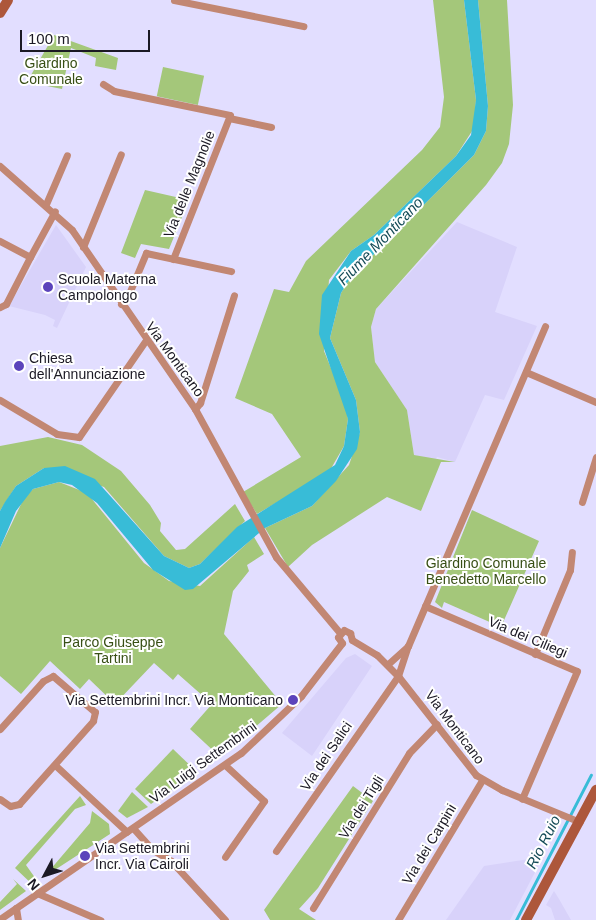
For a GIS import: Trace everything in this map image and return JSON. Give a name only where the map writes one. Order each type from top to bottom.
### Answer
[{"type":"main road","points":[[0,13],[8,0]]},
{"type":"main road","points":[[526,920],[572,819],[596,790]]},
{"type":"street","points":[[174,0],[303,26]]},
{"type":"street","name":"Via delle Magnolie","points":[[103,84],[114,91],[230,115],[173,259]]},
{"type":"street","name":"Via delle Magnolie","points":[[229,118],[271,127]]},
{"type":"street","points":[[83,247],[121,154]]},
{"type":"street","points":[[46,204],[67,155]]},
{"type":"street","name":"Via Monticano","points":[[0,166],[55,211],[83,247],[195,409],[241,498],[271,549],[300,591],[340,633],[349,631],[352,640],[387,664],[437,724],[466,765],[482,780],[522,799],[572,819]]},
{"type":"street","points":[[1,307],[55,211]]},
{"type":"street","points":[[0,242],[30,256]]},
{"type":"street","name":"Via delle Magnolie","points":[[121,304],[128,296],[146,253],[231,271]]},
{"type":"street","name":"Via Monticano","points":[[195,409],[200,403],[234,295]]},
{"type":"street","points":[[398,676],[408,646],[545,326]]},
{"type":"street","points":[[0,400],[57,434],[79,437],[146,340]]},
{"type":"street","points":[[526,372],[596,402]]},
{"type":"street","points":[[582,502],[584,484],[596,457]]},
{"type":"street","points":[[535,654],[570,570],[572,552]]},
{"type":"street","name":"Via dei Ciliegi","points":[[425,606],[577,671],[522,799]]},
{"type":"street","points":[[340,633],[342,643],[352,640]]},
{"type":"street","name":"Via Luigi Settembrini","points":[[0,919],[225,765],[288,710],[342,643]]},
{"type":"street","points":[[387,664],[408,646]]},
{"type":"street","name":"Via dei Salici","points":[[276,851],[398,676]]},
{"type":"street","points":[[0,729],[43,681],[56,677],[92,708],[96,716],[19,804],[10,806],[0,799]]},
{"type":"street","name":"Via dei Tigli","points":[[313,908],[409,753],[437,724]]},
{"type":"street","points":[[55,765],[126,832]]},
{"type":"street","points":[[225,765],[264,801],[225,857]]},
{"type":"street","name":"Via dei Carpini","points":[[398,920],[482,780]]},
{"type":"street","points":[[133,828],[153,850],[171,861],[226,920]]},
{"type":"street","points":[[38,893],[100,920]]},
{"type":"street","points":[[16,908],[18,920]]},
{"type":"shaded area","points":[[457,222],[517,247],[495,312],[537,326],[504,400],[485,395],[455,462],[437,457],[435,461],[414,455],[407,410],[375,362],[371,327],[376,309]]},
{"type":"shaded area","name":"Scuola Materna Campolongo","points":[[56,225],[86,267],[57,328],[53,326],[55,320],[45,315],[9,306]]},
{"type":"shaded area","points":[[355,654],[372,666],[312,756],[282,733],[346,658]]},
{"type":"shaded area","points":[[543,857],[510,920],[446,920],[484,866]]},
{"type":"shaded area","points":[[554,891],[571,920],[555,920],[551,908],[546,905]]},
{"type":"green space","points":[[433,0],[464,0],[476,100],[474,128],[456,156],[374,235],[351,251],[329,280],[324,351],[346,405],[348,419],[344,446],[329,472],[257,514],[243,492],[301,457],[272,414],[235,398],[274,289],[289,292],[306,261],[422,150],[440,127],[444,97]]},
{"type":"green space","points":[[478,0],[507,0],[513,105],[509,144],[502,163],[486,185],[376,309],[371,327],[375,362],[407,410],[414,455],[455,462],[441,462],[421,511],[387,497],[312,545],[288,567],[265,528],[312,506],[349,465],[360,432],[356,400],[330,338],[341,293],[351,277],[474,155],[486,131],[488,106]]},
{"type":"green space","name":"Giardino Comunale","points":[[54,35],[118,58],[116,70],[95,66],[96,58],[71,48],[62,89],[27,82]]},
{"type":"green space","points":[[163,67],[204,76],[198,105],[157,96]]},
{"type":"green space","points":[[145,190],[189,200],[169,249],[141,244],[135,258],[121,253]]},
{"type":"green space","points":[[48,437],[82,445],[121,471],[150,505],[161,523],[160,531],[176,550],[185,549],[235,504],[245,521],[200,564],[189,568],[164,556],[104,487],[44,468],[16,486],[0,511],[0,446]]},
{"type":"green space","name":"Parco Giuseppe Tartini","points":[[59,482],[87,493],[144,563],[169,581],[200,586],[254,537],[264,554],[247,565],[249,571],[233,591],[224,634],[282,704],[220,757],[190,729],[212,704],[178,674],[173,680],[154,663],[115,704],[89,679],[80,689],[50,661],[21,694],[0,676],[0,548],[24,498],[33,489]]},
{"type":"green space","name":"Giardino Comunale Benedetto Marcello","points":[[472,510],[539,541],[501,627],[444,602],[442,608],[435,602]]},
{"type":"green space","points":[[173,749],[197,772],[151,804],[135,789]]},
{"type":"green space","points":[[353,786],[373,801],[318,888],[299,909],[316,920],[270,920],[264,910]]},
{"type":"green space","points":[[132,792],[148,807],[127,818],[118,811]]},
{"type":"green space","points":[[80,796],[86,805],[75,809],[26,865],[38,882],[34,886],[15,868]]},
{"type":"green space","points":[[92,811],[109,824],[110,834],[44,877],[90,823]]},
{"type":"green space","points":[[13,879],[26,891],[0,910],[0,902],[17,884]]},
{"type":"water","name":"Fiume Monticano","points":[[464,0],[478,0],[488,106],[486,131],[474,155],[351,277],[341,293],[330,338],[356,400],[360,432],[357,449],[336,481],[312,506],[265,528],[193,589],[185,590],[153,570],[97,503],[72,485],[59,482],[33,489],[16,511],[0,548],[0,511],[16,486],[44,468],[65,466],[95,479],[164,556],[189,568],[200,564],[237,527],[335,465],[344,446],[348,419],[319,334],[322,295],[351,251],[374,235],[456,156],[471,135],[476,100]]},
{"type":"waterway","name":"Rio Ruio","points":[[516,920],[591,775]]},
{"type":"place","name":"Scuola Materna Campolongo","points":[[48,287]]},
{"type":"place","name":"Chiesa dell'Annunciazione","points":[[19,366]]},
{"type":"place","name":"Via Settembrini Incr. Via Monticano","points":[[293,700]]},
{"type":"place","name":"Via Settembrini Incr. Via Cairoli","points":[[85,856]]}]
